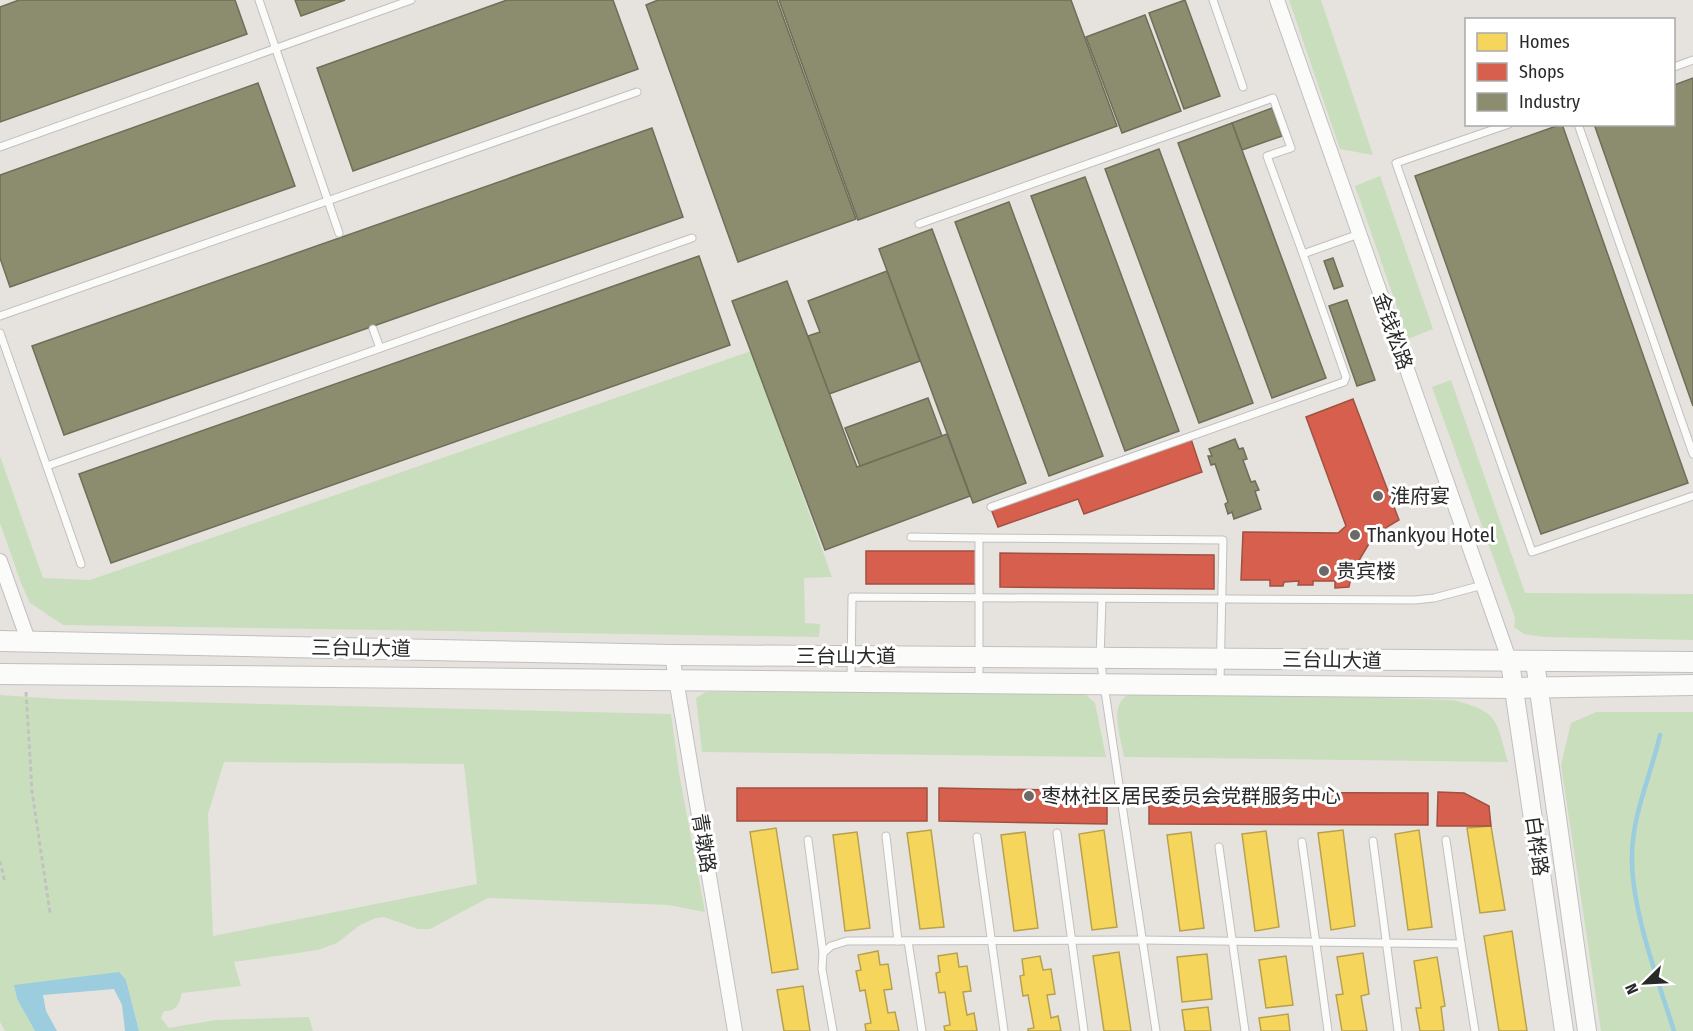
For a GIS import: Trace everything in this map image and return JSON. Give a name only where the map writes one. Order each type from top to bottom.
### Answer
[{"type":"main road","name":"三台山大道","points":[[0,641],[672,655],[1693,662]]},
{"type":"main road","name":"三台山大道","points":[[0,674],[1220,685],[1693,686]]},
{"type":"street","name":"金钱松路","points":[[1277,0],[1510,662]]},
{"type":"street","points":[[0,561],[28,640]]},
{"type":"street","name":"青墩路","points":[[672,655],[735,1031]]},
{"type":"street","name":"白桦路","points":[[1510,662],[1564,1031]]},
{"type":"street","name":"白桦路","points":[[1535,662],[1587,1031]]},
{"type":"lane","points":[[259,0],[339,233]]},
{"type":"lane","points":[[0,147],[411,0]]},
{"type":"lane","points":[[1213,0],[1243,87]]},
{"type":"lane","points":[[1675,67],[1693,60]]},
{"type":"lane","points":[[0,315],[637,92]]},
{"type":"lane","points":[[919,224],[1273,98],[1291,148],[1268,156],[1346,377],[1344,382],[991,507]]},
{"type":"lane","points":[[1503,126],[1396,163],[1532,552],[1693,496]]},
{"type":"lane","points":[[1579,126],[1693,454]]},
{"type":"lane","points":[[1303,254],[1359,234]]},
{"type":"lane","points":[[47,466],[692,238]]},
{"type":"lane","points":[[373,329],[380,348]]},
{"type":"lane","points":[[0,333],[81,564]]},
{"type":"lane","points":[[911,537],[1223,540],[1220,685]]},
{"type":"lane","points":[[979,538],[979,683]]},
{"type":"lane","points":[[851,681],[852,597],[1415,600],[1434,598],[1483,585]]},
{"type":"lane","points":[[1102,599],[1100,658],[1103,684],[1156,1031]]},
{"type":"lane","points":[[1057,832],[1084,1031]]},
{"type":"lane","points":[[886,836],[898,941]]},
{"type":"lane","points":[[977,837],[1004,1031]]},
{"type":"lane","points":[[808,840],[823,953],[822,969],[833,1031]]},
{"type":"lane","points":[[1446,840],[1475,1031]]},
{"type":"lane","points":[[1372,841],[1398,1031]]},
{"type":"lane","points":[[1302,842],[1328,1031]]},
{"type":"lane","points":[[1219,847],[1245,1031]]},
{"type":"lane","points":[[823,953],[831,946],[847,941],[1142,940],[1461,944]]},
{"type":"lane","points":[[908,941],[922,1031]]},
{"type":"path","points":[[24,674],[32,791],[50,913]]},
{"type":"path","points":[[0,861],[5,883]]},
{"type":"green space","points":[[1289,0],[1321,0],[1373,155],[1340,149]]},
{"type":"green space","points":[[1380,176],[1433,329],[1408,339],[1355,186]]},
{"type":"green space","points":[[751,351],[832,577],[804,578],[805,623],[820,624],[819,637],[63,625],[30,603],[0,523],[0,456],[43,578],[90,580]]},
{"type":"green space","points":[[1451,380],[1525,593],[1693,594],[1693,640],[1544,637],[1524,634],[1514,627],[1515,618],[1432,387]]},
{"type":"green space","points":[[1142,691],[1453,700],[1479,709],[1493,719],[1501,736],[1508,762],[1124,757],[1117,716],[1119,707],[1123,699],[1130,694]]},
{"type":"green space","points":[[706,692],[1083,692],[1095,703],[1106,757],[702,752],[696,698]]},
{"type":"green space","points":[[0,695],[58,699],[671,714],[679,773],[705,912],[668,905],[488,898],[430,929],[418,929],[384,917],[376,918],[360,925],[337,943],[318,950],[234,962],[241,986],[182,993],[177,1006],[172,1010],[164,1011],[161,1018],[169,1028],[215,1020],[309,1017],[313,1031],[139,1031],[126,980],[14,985],[17,999],[35,1031],[5,1031],[0,1022]],"holes":[[[224,762],[464,764],[477,884],[213,936],[208,814]]]},
{"type":"green space","points":[[1596,712],[1693,712],[1693,1031],[1601,1031],[1561,765],[1571,723]]},
{"type":"water","points":[[119,972],[126,980],[139,1031],[125,1031],[122,1005],[114,989],[43,995],[46,1011],[57,1031],[35,1031],[17,999],[14,985]]},
{"type":"building: Homes","points":[[1491,826],[1505,910],[1480,913],[1467,828]]},
{"type":"building: Homes","points":[[776,828],[798,969],[772,973],[750,832]]},
{"type":"building: Homes","points":[[931,830],[944,927],[920,929],[907,833]]},
{"type":"building: Homes","points":[[1104,830],[1117,927],[1092,930],[1079,834]]},
{"type":"building: Homes","points":[[1343,830],[1355,926],[1331,930],[1318,833]]},
{"type":"building: Homes","points":[[1419,830],[1432,927],[1408,930],[1395,834]]},
{"type":"building: Homes","points":[[1266,831],[1279,927],[1255,931],[1242,834]]},
{"type":"building: Homes","points":[[857,832],[870,928],[845,931],[833,835]]},
{"type":"building: Homes","points":[[1025,832],[1038,928],[1014,931],[1001,835]]},
{"type":"building: Homes","points":[[1191,832],[1204,928],[1180,931],[1167,835]]},
{"type":"building: Homes","points":[[1512,931],[1527,1031],[1499,1031],[1484,936]]},
{"type":"building: Homes","points":[[878,951],[880,965],[888,964],[892,989],[884,990],[888,1013],[895,1012],[899,1031],[866,1031],[865,1024],[871,1023],[865,990],[860,991],[856,971],[861,970],[858,955]]},
{"type":"building: Homes","points":[[1119,952],[1131,1031],[1104,1031],[1093,956]]},
{"type":"building: Homes","points":[[957,953],[959,967],[967,966],[971,991],[963,992],[967,1015],[974,1013],[977,1031],[945,1031],[944,1026],[950,1025],[945,992],[939,993],[936,973],[940,972],[938,956]]},
{"type":"building: Homes","points":[[1363,953],[1369,994],[1361,996],[1367,1031],[1342,1031],[1336,995],[1343,994],[1337,957]]},
{"type":"building: Homes","points":[[1207,954],[1212,999],[1182,1002],[1177,957]]},
{"type":"building: Homes","points":[[1040,956],[1043,970],[1051,969],[1055,994],[1047,995],[1051,1018],[1058,1016],[1061,1031],[1028,1031],[1034,1028],[1028,995],[1023,996],[1020,976],[1024,975],[1022,959]]},
{"type":"building: Homes","points":[[1286,956],[1293,1005],[1266,1008],[1259,960]]},
{"type":"building: Homes","points":[[1437,957],[1445,1006],[1441,1007],[1444,1031],[1420,1031],[1416,1008],[1421,1008],[1414,961]]},
{"type":"building: Homes","points":[[803,986],[810,1031],[784,1031],[777,990]]},
{"type":"building: Homes","points":[[1208,1007],[1211,1031],[1185,1031],[1182,1010]]},
{"type":"building: Homes","points":[[1288,1014],[1290,1031],[1261,1031],[1259,1018]]},
{"type":"building: Shops","points":[[1353,399],[1399,520],[1382,530],[1370,542],[1352,572],[1349,587],[1335,588],[1335,581],[1313,581],[1313,585],[1298,585],[1299,581],[1284,582],[1283,586],[1270,586],[1270,580],[1241,580],[1243,532],[1338,533],[1346,526],[1306,417]]},
{"type":"building: Shops","points":[[1191,439],[1202,472],[1084,514],[1078,499],[998,527],[991,509]]},
{"type":"building: Shops","points":[[866,551],[976,551],[976,584],[866,584]]},
{"type":"building: Shops","points":[[1000,553],[1214,555],[1214,589],[1000,587]]},
{"type":"building: Shops","points":[[737,788],[927,788],[927,821],[737,821]]},
{"type":"building: Shops","points":[[939,788],[1107,791],[1107,824],[939,821]]},
{"type":"building: Shops","points":[[1149,792],[1428,793],[1428,825],[1149,824]]},
{"type":"building: Shops","points":[[1438,792],[1464,793],[1489,806],[1491,826],[1437,826]]},
{"type":"building: Industry","points":[[19,0],[235,0],[247,34],[0,122],[0,7]]},
{"type":"building: Industry","points":[[295,0],[345,0],[301,16]]},
{"type":"building: Industry","points":[[507,0],[613,0],[638,69],[353,171],[317,68]]},
{"type":"building: Industry","points":[[658,0],[777,0],[856,219],[738,262],[646,5]]},
{"type":"building: Industry","points":[[779,0],[1071,0],[1117,126],[858,220]]},
{"type":"building: Industry","points":[[1185,0],[1220,96],[1184,109],[1149,13]]},
{"type":"building: Industry","points":[[1145,15],[1181,111],[1122,133],[1086,37]]},
{"type":"building: Industry","points":[[1693,78],[1693,406],[1595,126],[1675,126],[1675,85]]},
{"type":"building: Industry","points":[[258,83],[295,186],[10,287],[0,258],[0,175]]},
{"type":"building: Industry","points":[[1272,108],[1282,136],[1242,150],[1232,123]]},
{"type":"building: Industry","points":[[1232,123],[1326,378],[1272,398],[1178,143]]},
{"type":"building: Industry","points":[[1556,126],[1563,126],[1688,483],[1541,534],[1415,176]]},
{"type":"building: Industry","points":[[652,128],[683,217],[64,435],[32,346]]},
{"type":"building: Industry","points":[[1159,149],[1253,403],[1199,423],[1105,169]]},
{"type":"building: Industry","points":[[1085,177],[1179,431],[1125,451],[1031,196]]},
{"type":"building: Industry","points":[[1009,202],[1103,456],[1049,476],[955,222]]},
{"type":"building: Industry","points":[[932,229],[1026,483],[973,503],[879,249]]},
{"type":"building: Industry","points":[[699,256],[730,345],[111,563],[79,474]]},
{"type":"building: Industry","points":[[1333,258],[1343,286],[1334,289],[1324,261]]},
{"type":"building: Industry","points":[[887,271],[920,361],[829,394],[808,336],[820,332],[808,301]]},
{"type":"building: Industry","points":[[787,281],[857,467],[947,434],[970,496],[825,550],[732,301]]},
{"type":"building: Industry","points":[[1347,300],[1375,380],[1357,386],[1329,306]]},
{"type":"building: Industry","points":[[928,398],[942,436],[860,466],[845,428]]},
{"type":"building: Industry","points":[[1235,439],[1239,449],[1243,448],[1247,459],[1243,460],[1251,482],[1255,481],[1259,490],[1255,491],[1261,509],[1234,519],[1232,512],[1228,514],[1225,504],[1228,502],[1215,464],[1211,465],[1208,456],[1212,456],[1209,449]]},
{"type":"waterway","points":[[1660,735],[1635,825],[1632,856],[1636,899],[1641,921],[1674,1031]]},
{"type":"place","name":"淮府宴","points":[[1378,496]]},
{"type":"place","name":"Thankyou Hotel","points":[[1355,535]]},
{"type":"place","name":"贵宾楼","points":[[1324,571]]},
{"type":"place","name":"枣林社区居民委员会党群服务中心","points":[[1029,796]]}]
